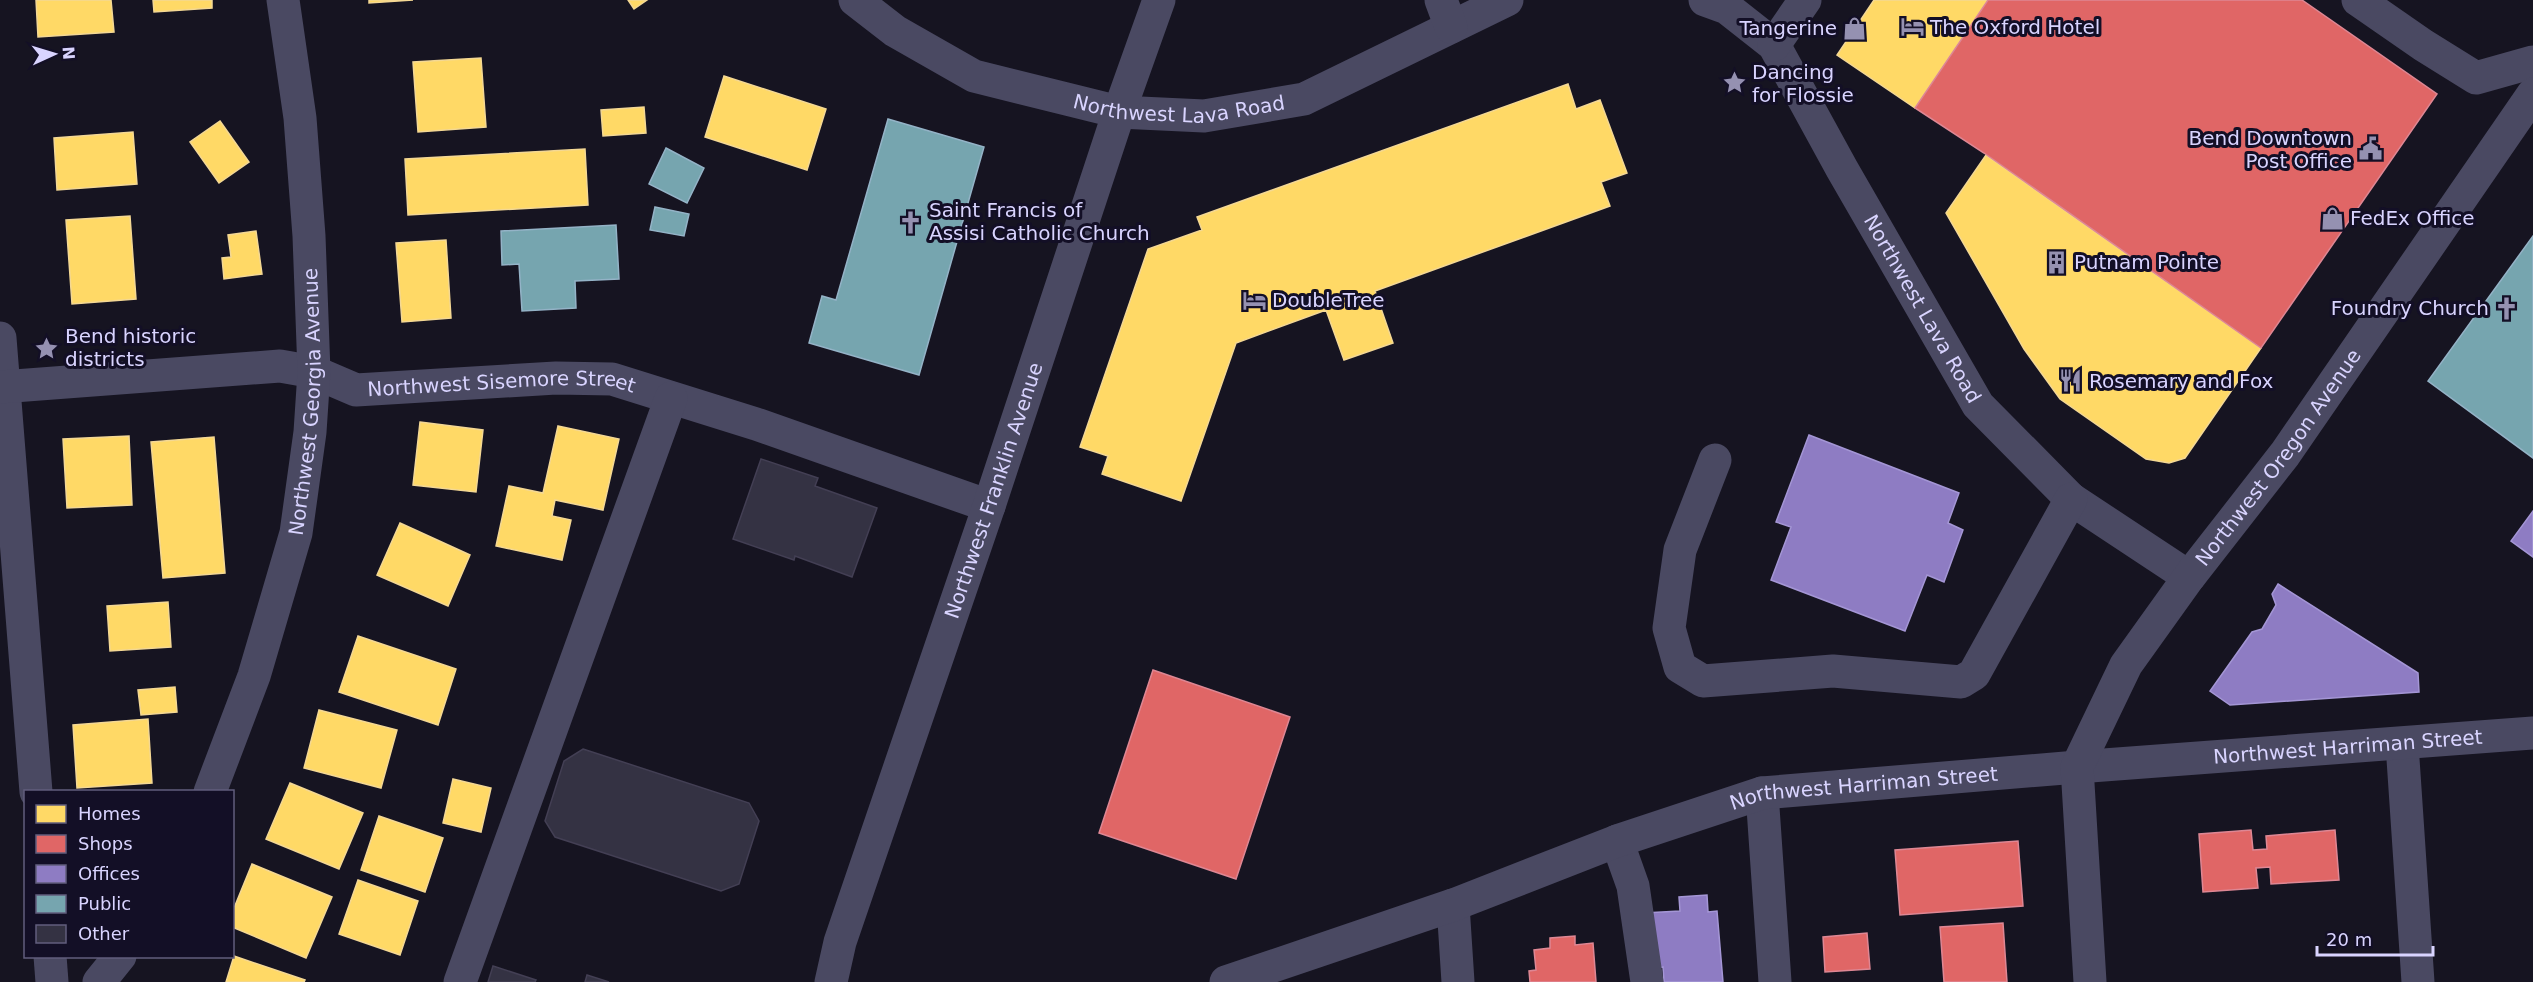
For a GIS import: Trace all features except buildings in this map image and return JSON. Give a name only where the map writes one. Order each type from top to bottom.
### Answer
[{"type":"street","name":"Northwest Georgia Avenue","points":[[211,790],[254,676],[296,534],[310,432],[314,372],[309,236],[300,118],[283,0]]},
{"type":"street","name":"Northwest Lava Road","points":[[855,0],[895,31],[974,76],[1119,112],[1204,116],[1304,99],[1446,14],[1507,0]]},
{"type":"street","name":"Northwest Franklin Avenue","points":[[831,982],[840,942],[989,506],[1119,112],[1159,0]]},
{"type":"street","name":"Northwest Lava Road","points":[[1705,0],[1727,8],[1774,45],[1842,169],[1978,405],[2071,499],[2189,577]]},
{"type":"street","points":[[1774,45],[1805,0]]},
{"type":"street","points":[[2358,0],[2476,78],[2533,62]]},
{"type":"street","name":"Northwest Oregon Avenue","points":[[2077,766],[2126,665],[2189,577],[2285,454],[2533,94]]},
{"type":"street","points":[[0,338],[36,790]]},
{"type":"street","name":"Northwest Sisemore Street","points":[[2,386],[280,366],[314,372],[356,390],[556,378],[612,379],[756,424],[989,506]]},
{"type":"street","points":[[460,982],[671,398]]},
{"type":"street","points":[[1714,460],[1680,550],[1669,628],[1680,667],[1703,681],[1833,671],[1961,682],[1974,674],[2071,499]]},
{"type":"street","name":"Northwest Harriman Street","points":[[1226,982],[1452,905],[1617,841],[1762,793],[2077,766],[2533,733]]},
{"type":"street","points":[[2402,744],[2418,982]]},
{"type":"street","points":[[2077,766],[2090,982]]},
{"type":"street","points":[[1762,793],[1775,982]]},
{"type":"street","points":[[1617,841],[1633,886],[1647,982]]},
{"type":"street","points":[[1452,905],[1458,982]]},
{"type":"street","points":[[50,958],[52,982]]},
{"type":"street","points":[[99,982],[119,958]]},
{"type":"place","name":"The Oxford Hotel","points":[[1912,27]]},
{"type":"place","name":"Tangerine","points":[[1855,28]]},
{"type":"place","name":"Dancing for Flossie","points":[[1734,83]]},
{"type":"place","name":"Bend Downtown Post Office","points":[[2370,149]]},
{"type":"place","name":"FedEx Office","points":[[2332,218]]},
{"type":"place","name":"Saint Francis of Assisi Catholic Church","points":[[911,222]]},
{"type":"place","name":"Putnam Pointe","points":[[2056,262]]},
{"type":"place","name":"DoubleTree","points":[[1254,300]]},
{"type":"place","name":"Foundry Church","points":[[2507,308]]},
{"type":"place","name":"Bend historic districts","points":[[47,348]]},
{"type":"place","name":"Rosemary and Fox","points":[[2071,381]]}]
